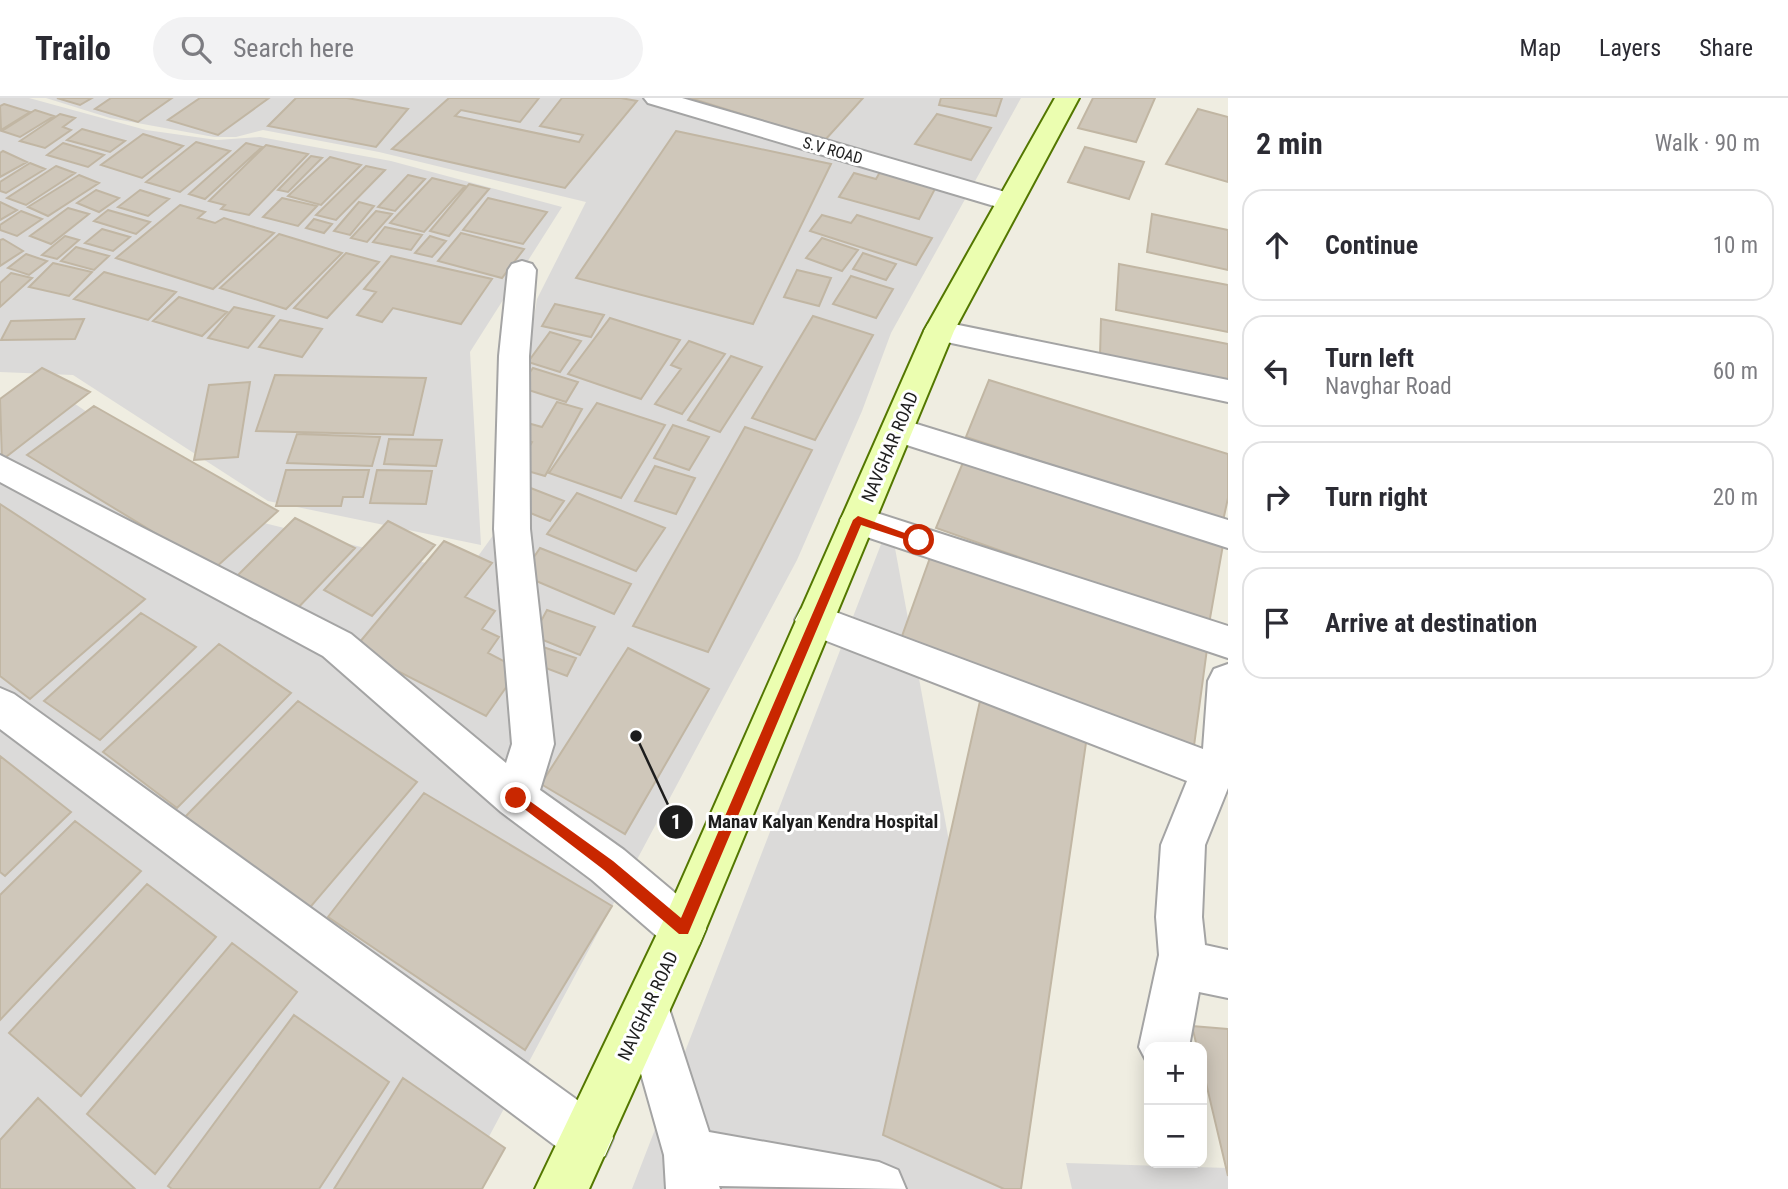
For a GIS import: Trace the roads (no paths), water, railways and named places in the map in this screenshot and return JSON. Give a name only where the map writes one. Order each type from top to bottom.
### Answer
[{"type":"main road","name":"NAVGHAR ROAD","points":[[562,1189],[683,929],[939,331],[1067,98]]},
{"type":"street","name":"S.V ROAD","points":[[656,98],[1010,202]]},
{"type":"street","points":[[516,798],[533,744],[512,529],[514,356],[522,270]]},
{"type":"street","points":[[939,331],[1228,391]]},
{"type":"street","points":[[897,430],[1228,534]]},
{"type":"street","points":[[0,467],[337,645],[516,798],[608,865],[683,929]]},
{"type":"street","points":[[858,520],[1228,642]]},
{"type":"street","points":[[814,620],[1213,772]]},
{"type":"street","points":[[1165,1042],[1180,964],[1179,917],[1183,845],[1213,772],[1223,759],[1228,681]]},
{"type":"street","points":[[0,706],[587,1138]]},
{"type":"street","points":[[1180,964],[1228,974]]},
{"type":"street","points":[[647,1010],[691,1172],[879,1189]]},
{"type":"place","name":"Manav Kalyan Kendra Hospital","points":[[636,736]]}]
